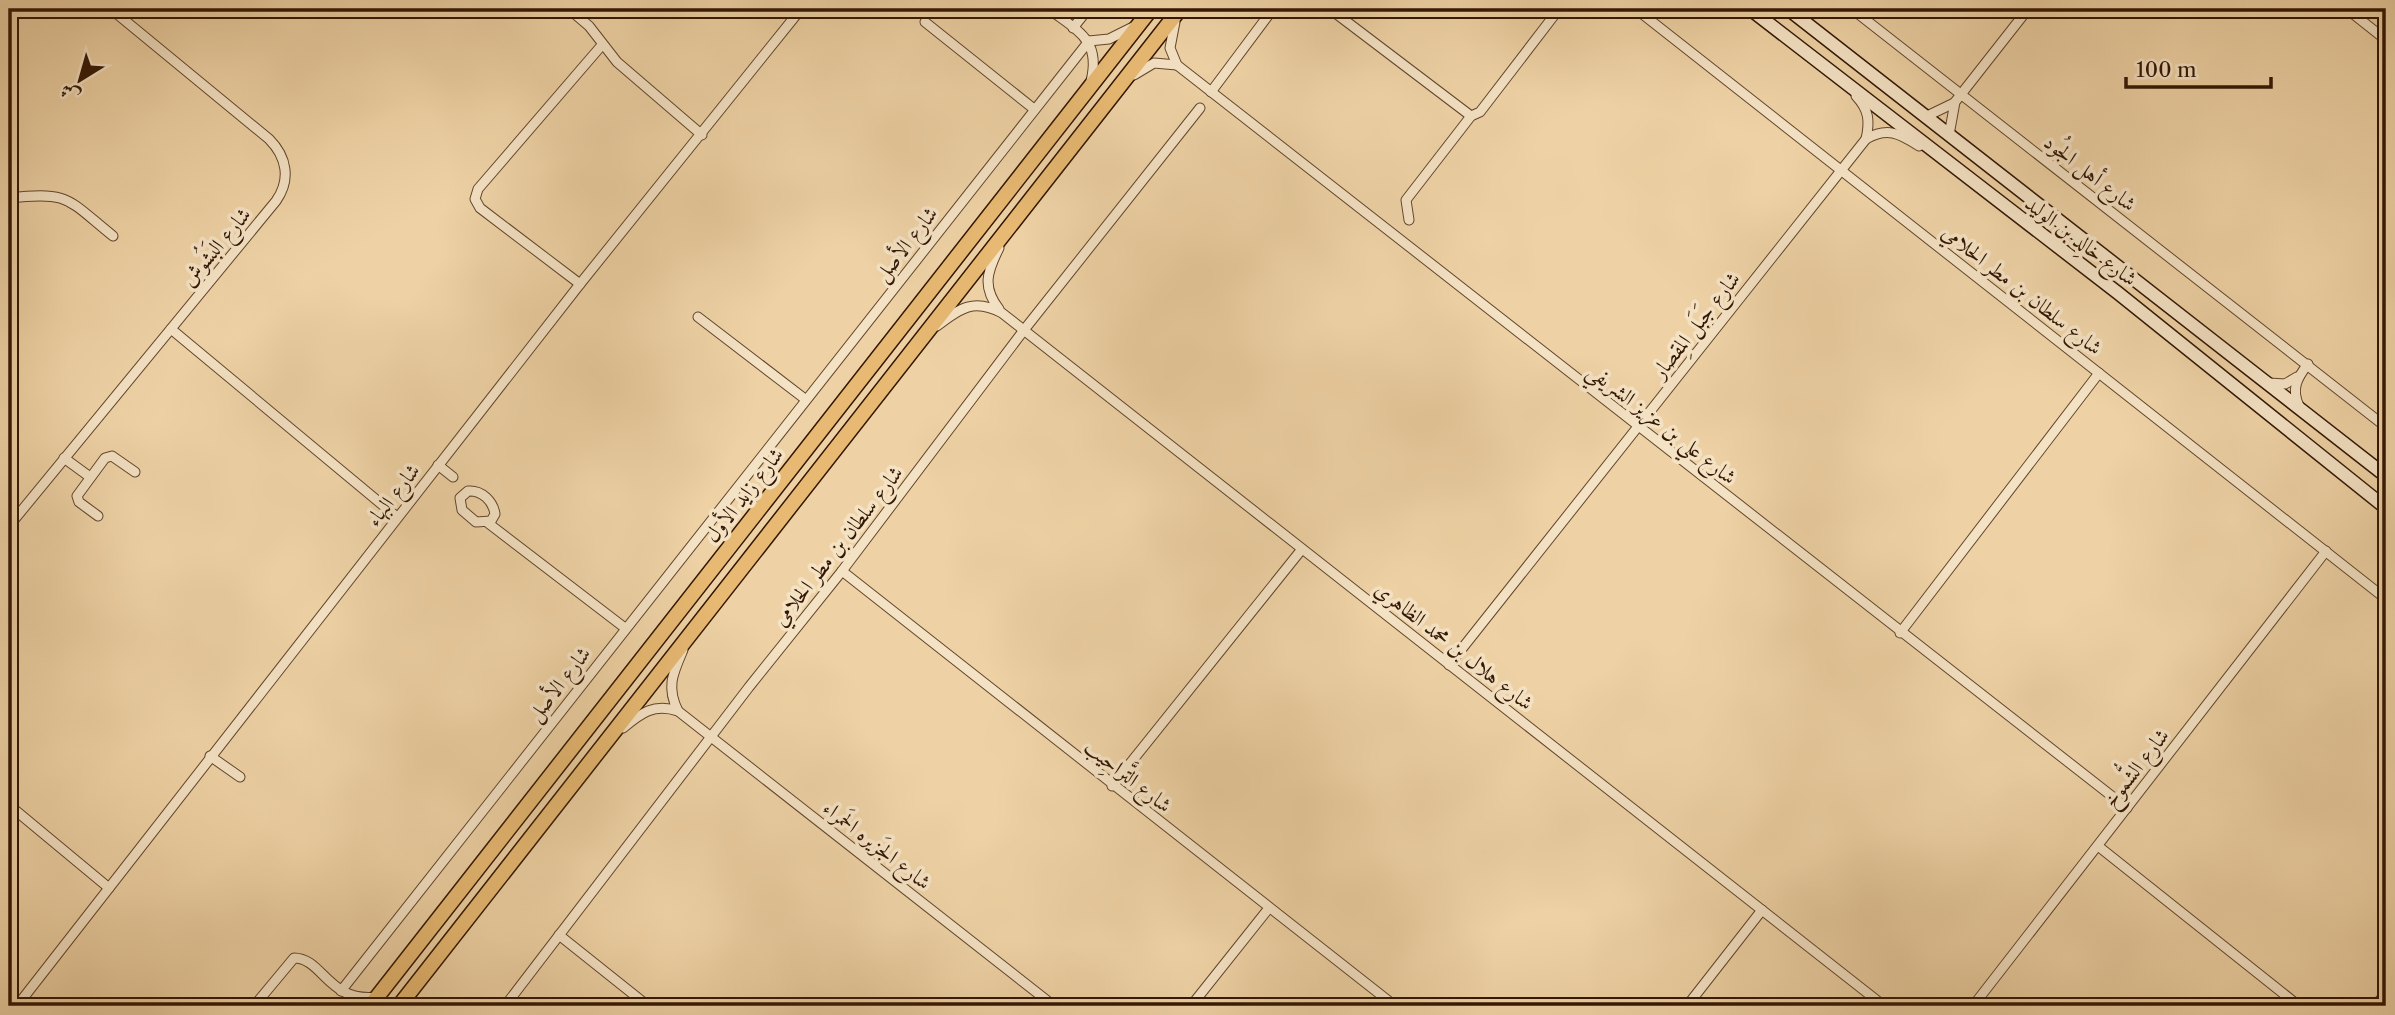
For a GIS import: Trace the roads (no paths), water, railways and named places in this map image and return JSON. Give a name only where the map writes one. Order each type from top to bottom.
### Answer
[{"type":"main road","name":"شارع زايد الأول","points":[[373,1002],[1151,9]]},
{"type":"main road","name":"شارع زايد الأول","points":[[399,1006],[1181,9]]},
{"type":"street","name":"شارع البَشُوش","points":[[9,526],[276,201],[285,182],[285,167],[279,151],[269,139],[111,9]]},
{"type":"street","points":[[569,9],[589,26],[617,62],[702,135]]},
{"type":"street","name":"شارع البهاء","points":[[17,1006],[580,284],[801,9]]},
{"type":"street","points":[[1049,9],[1089,41],[1094,63],[1090,86]]},
{"type":"street","points":[[1073,28],[1088,9]]},
{"type":"street","points":[[1116,89],[1149,64],[1161,62],[1177,65],[1170,41],[1181,9]]},
{"type":"street","points":[[1211,92],[1273,9]]},
{"type":"street","points":[[1330,9],[1471,116]]},
{"type":"street","points":[[1409,220],[1406,200],[1471,116],[1480,112],[1559,9]]},
{"type":"street","name":"شارع سلطان بن مطر الحلامي","points":[[1636,9],[2386,599]]},
{"type":"street","name":"شارع خالِد بن الوليد","points":[[1750,9],[2118,293],[2386,508]]},
{"type":"street","name":"شارع خالِد بن الوليد","points":[[1788,9],[2386,476]]},
{"type":"street","name":"شارع أهل الجُود","points":[[1852,9],[1958,98],[2308,364],[2386,427]]},
{"type":"street","points":[[1925,117],[1958,98],[2028,9]]},
{"type":"street","points":[[2347,9],[2386,40]]},
{"type":"street","points":[[1089,41],[1119,36],[1141,21]]},
{"type":"street","points":[[925,22],[1034,109]]},
{"type":"street","name":"شارع الأصل","points":[[341,991],[1089,41]]},
{"type":"street","points":[[580,284],[480,208],[475,199],[482,184],[602,45]]},
{"type":"street","name":"شارع علي بن عزيز الشريفي","points":[[1177,65],[2127,808]]},
{"type":"street","points":[[1828,71],[1867,110],[1869,118],[1866,139]]},
{"type":"street","points":[[1950,135],[1958,98]]},
{"type":"street","name":"شارع سلطان بن مطر الحلامي","points":[[505,1006],[842,571],[1024,330],[1200,108]]},
{"type":"street","points":[[1866,139],[1877,132],[1899,133],[1935,154]]},
{"type":"street","name":"شارع جَبَل المِقصار","points":[[1449,664],[1866,139]]},
{"type":"street","points":[[9,198],[44,194],[63,197],[113,236]]},
{"type":"street","name":"شارع هلال بن محمد الظاهري","points":[[1002,313],[990,296],[986,281],[991,264],[1010,225]]},
{"type":"street","points":[[2118,293],[2130,294],[2146,303],[2155,294]]},
{"type":"street","name":"شارع هلال بن محمد الظاهري","points":[[921,340],[958,310],[971,305],[985,305],[1002,313],[1884,1006]]},
{"type":"street","points":[[698,317],[805,400]]},
{"type":"street","points":[[171,329],[397,517]]},
{"type":"street","points":[[2299,406],[2295,388],[2299,376],[2308,364]]},
{"type":"street","points":[[1900,633],[2099,373]]},
{"type":"street","points":[[2269,383],[2285,384],[2299,376]]},
{"type":"street","points":[[98,516],[77,499],[77,493],[90,477],[110,456],[135,472]]},
{"type":"street","points":[[64,458],[90,477]]},
{"type":"street","points":[[438,466],[472,490],[481,493],[494,507],[495,514],[488,523]]},
{"type":"street","points":[[472,490],[460,498],[462,510],[476,522],[488,523],[625,628]]},
{"type":"street","points":[[1112,786],[1302,549]]},
{"type":"street","name":"شارع الشُّموخ","points":[[1973,1006],[2326,551]]},
{"type":"street","name":"شارع التَّراحِيب","points":[[842,571],[1395,1006]]},
{"type":"street","points":[[678,711],[671,695],[670,680],[690,634]]},
{"type":"street","points":[[601,747],[648,710],[660,707],[678,711]]},
{"type":"street","name":"شارع الجَزيره الحَمراء","points":[[678,711],[1054,1006]]},
{"type":"street","points":[[210,756],[240,777]]},
{"type":"street","points":[[9,805],[109,888]]},
{"type":"street","points":[[2098,846],[2299,1006]]},
{"type":"street","points":[[1192,1006],[1269,908]]},
{"type":"street","points":[[1687,1006],[1762,910]]},
{"type":"street","points":[[559,935],[649,1006]]},
{"type":"street","points":[[254,1006],[294,958],[305,961],[341,991],[373,1002]]},
{"type":"street","points":[[2375,1006],[2386,993]]}]
